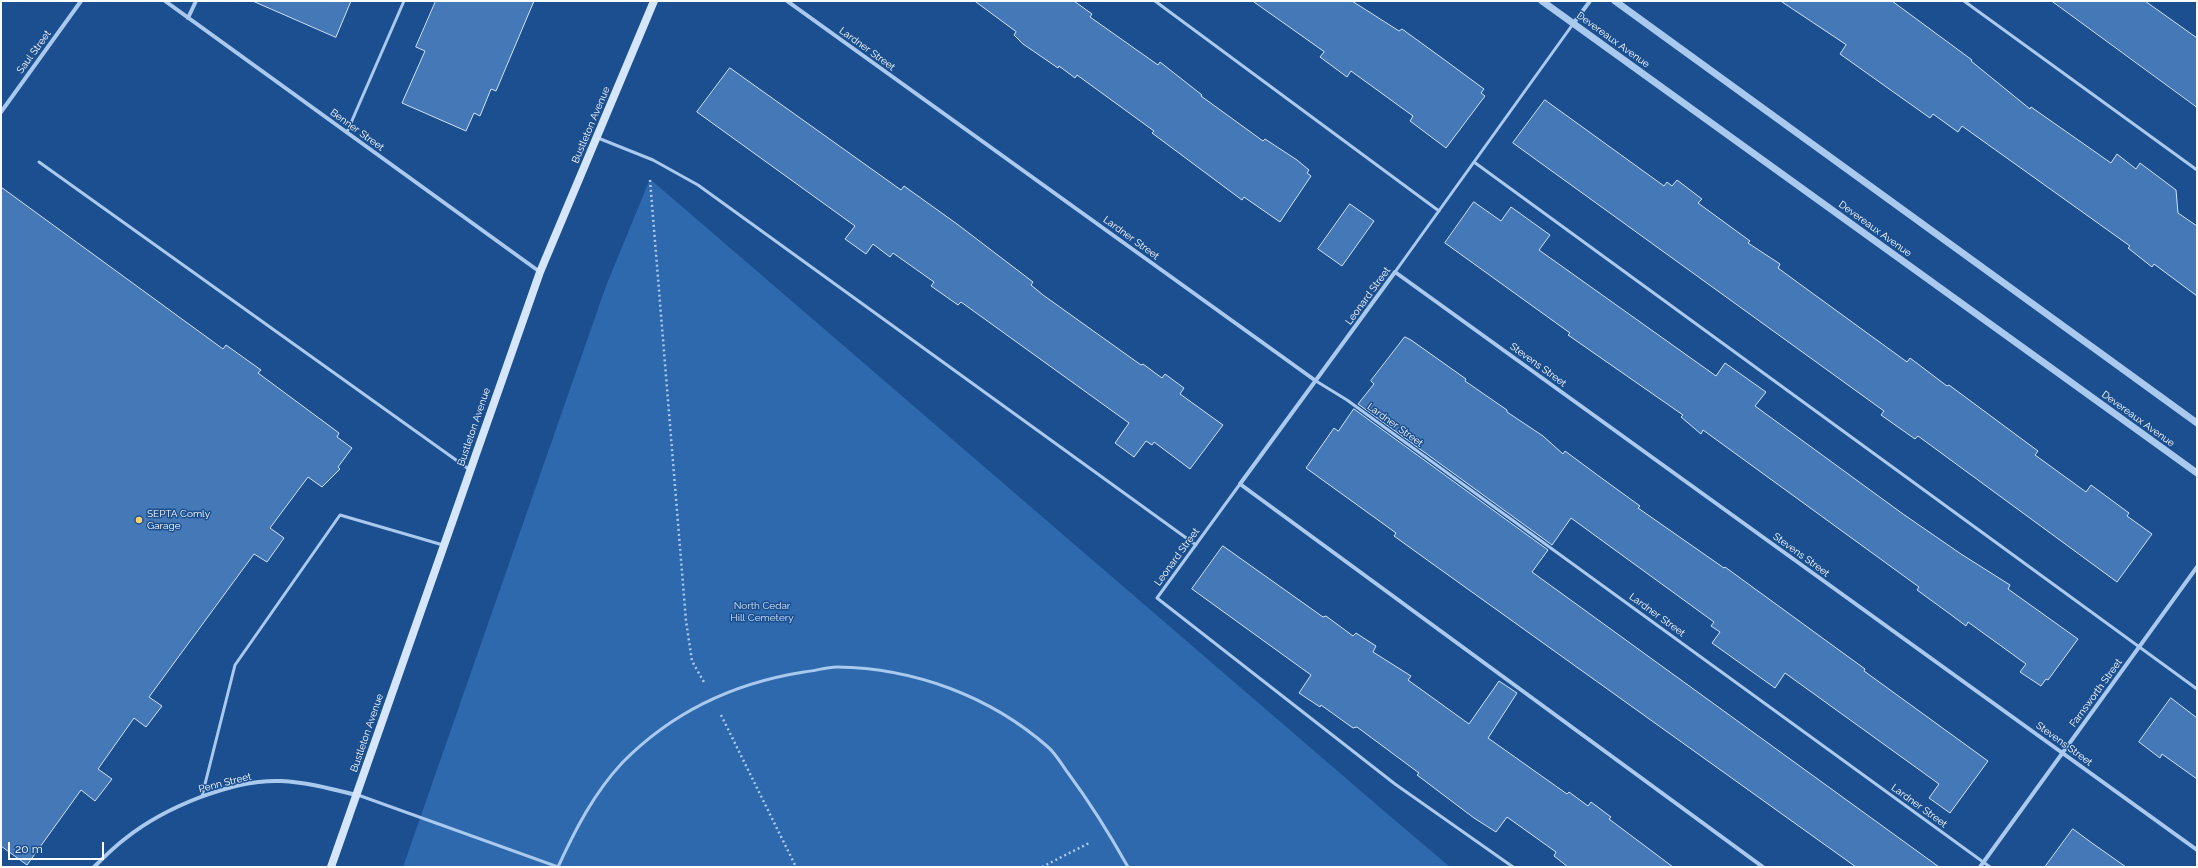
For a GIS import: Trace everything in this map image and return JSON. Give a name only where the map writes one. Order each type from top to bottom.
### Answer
[{"type":"main road","name":"Bustleton Avenue","points":[[331,867],[540,272],[654,1]]},
{"type":"street","name":"Saul Street","points":[[1,112],[81,1]]},
{"type":"street","name":"Benner Street","points":[[165,1],[540,272]]},
{"type":"street","points":[[188,18],[196,1]]},
{"type":"street","name":"Lardner Street","points":[[787,1],[1316,381]]},
{"type":"street","name":"Devereaux Avenue","points":[[1542,1],[2197,473]]},
{"type":"street","name":"Leonard Street","points":[[1573,24],[1590,1]]},
{"type":"street","points":[[1615,1],[2197,423]]},
{"type":"street","name":"Leonard Street","points":[[1240,484],[1395,272]]},
{"type":"street","name":"Stevens Street","points":[[1395,272],[2197,850]]},
{"type":"street","points":[[1240,484],[1763,867]]},
{"type":"street","name":"Farnsworth Street","points":[[1980,867],[2197,567]]},
{"type":"street","name":"Penn Street","points":[[94,867],[126,838],[159,816],[202,796],[245,785],[280,781],[316,785],[356,795]]},
{"type":"lane","points":[[347,132],[404,1]]},
{"type":"lane","points":[[1156,1],[1439,211]]},
{"type":"lane","points":[[1964,1],[2197,170]]},
{"type":"lane","name":"Leonard Street","points":[[1395,272],[1573,24]]},
{"type":"lane","points":[[596,137],[653,160],[698,185],[1196,545]]},
{"type":"lane","points":[[40,162],[470,470]]},
{"type":"lane","points":[[1474,162],[2197,689]]},
{"type":"lane","name":"Lardner Street","points":[[1316,381],[1347,400],[1990,867]]},
{"type":"lane","name":"Leonard Street","points":[[1240,484],[1157,598],[1396,784],[1513,867]]},
{"type":"lane","points":[[202,796],[235,665],[340,515],[444,545]]},
{"type":"lane","points":[[356,795],[558,867],[584,812],[622,764],[666,725],[712,697],[776,676],[836,667],[896,673],[951,687],[1002,712],[1049,748],[1096,811],[1128,867]]},
{"type":"path","points":[[650,180],[686,621],[692,661],[712,697],[796,867]]},
{"type":"path","points":[[1042,867],[1108,833]]},
{"type":"green space","name":"North Cedar Hill Cemetery","points":[[650,179],[1450,867],[403,867],[606,286]]},
{"type":"building","points":[[253,1],[351,1],[336,37]]},
{"type":"building","points":[[436,1],[534,1],[496,91],[491,89],[480,116],[474,113],[466,131],[402,103],[425,51],[416,47]]},
{"type":"building","points":[[975,1],[1074,1],[1092,14],[1090,17],[1158,65],[1160,62],[1202,95],[1201,96],[1263,141],[1265,139],[1297,160],[1309,170],[1307,173],[1311,176],[1280,222],[1244,197],[1242,200],[1152,133],[1154,131],[1077,75],[1075,78],[1059,66],[1058,68],[1023,44],[1014,35],[1016,32]]},
{"type":"building","points":[[1253,1],[1352,1],[1399,31],[1402,29],[1484,89],[1481,93],[1485,96],[1446,148],[1410,121],[1413,116],[1351,71],[1347,77],[1320,57],[1324,52]]},
{"type":"building","points":[[1781,1],[1892,1],[1972,60],[1971,61],[2030,109],[2031,107],[2111,163],[2117,154],[2136,169],[2140,163],[2176,190],[2178,213],[2197,226],[2197,296],[2154,264],[2152,267],[2128,248],[2130,246],[1962,126],[1958,132],[1933,114],[1930,118],[1840,54],[1846,45]]},
{"type":"building","points":[[2052,1],[2145,1],[2197,38],[2197,107]]},
{"type":"building","points":[[730,68],[901,190],[904,186],[957,224],[1033,282],[1031,285],[1043,295],[1141,365],[1143,364],[1162,378],[1165,374],[1184,388],[1180,394],[1223,425],[1190,469],[1154,442],[1152,445],[1146,441],[1134,457],[1115,443],[1129,423],[961,302],[958,305],[931,286],[934,282],[893,253],[890,257],[873,244],[866,254],[845,239],[855,226],[697,112]]},
{"type":"building","points":[[1545,100],[1664,186],[1667,182],[1672,186],[1677,180],[1702,199],[1698,203],[1750,241],[1748,243],[1780,264],[1778,268],[1797,282],[1907,362],[1910,358],[1947,386],[1949,385],[2038,451],[2035,455],[2086,492],[2091,485],[2129,513],[2127,516],[2152,534],[2117,582],[1918,436],[1915,439],[1881,415],[1884,411],[1513,143]]},
{"type":"building","name":"SEPTA Comly Garage","points":[[1,187],[223,349],[226,345],[261,370],[258,373],[339,433],[337,437],[352,448],[338,467],[340,469],[322,487],[308,477],[270,528],[284,538],[267,562],[254,554],[149,697],[162,706],[146,727],[134,718],[98,769],[112,779],[95,801],[81,790],[27,865],[1,846]]},
{"type":"building","points":[[1474,202],[1501,221],[1511,207],[1550,235],[1539,250],[1716,376],[1725,363],[1766,392],[1755,406],[1903,514],[1961,554],[2010,585],[2008,589],[2078,639],[2048,680],[2046,679],[2041,686],[2020,672],[2026,664],[1968,622],[1966,626],[1917,590],[1919,587],[1703,430],[1701,434],[1681,417],[1683,415],[1568,335],[1570,333],[1445,243]]},
{"type":"building","points":[[1350,204],[1374,221],[1342,266],[1318,249]]},
{"type":"building","points":[[1405,337],[1466,379],[1465,381],[1507,410],[1507,412],[1543,436],[1563,454],[1565,451],[1640,506],[1638,508],[1724,568],[1725,567],[1988,761],[1950,813],[1929,798],[1939,784],[1785,673],[1775,688],[1712,643],[1720,632],[1711,626],[1714,622],[1571,518],[1552,545],[1358,404],[1374,384],[1371,381]]},
{"type":"building","points":[[1354,409],[1548,550],[1532,572],[1939,867],[1856,867],[1394,536],[1396,533],[1306,468],[1334,428],[1338,431]]},
{"type":"building","points":[[1223,546],[1323,617],[1326,616],[1353,636],[1356,633],[1376,646],[1373,652],[1411,676],[1408,680],[1469,724],[1499,681],[1517,693],[1488,738],[1567,794],[1569,792],[1588,806],[1591,802],[1611,817],[1609,819],[1673,867],[1568,867],[1554,856],[1556,852],[1507,817],[1496,832],[1474,818],[1417,775],[1419,773],[1357,727],[1353,728],[1321,705],[1320,707],[1299,693],[1311,675],[1192,589]]},
{"type":"building","points":[[2171,698],[2197,718],[2197,779],[2162,754],[2160,758],[2139,742]]},
{"type":"building","points":[[2073,829],[2092,843],[2126,867],[2045,867]]},
{"type":"place","name":"SEPTA Comly Garage","points":[[139,520]]}]
